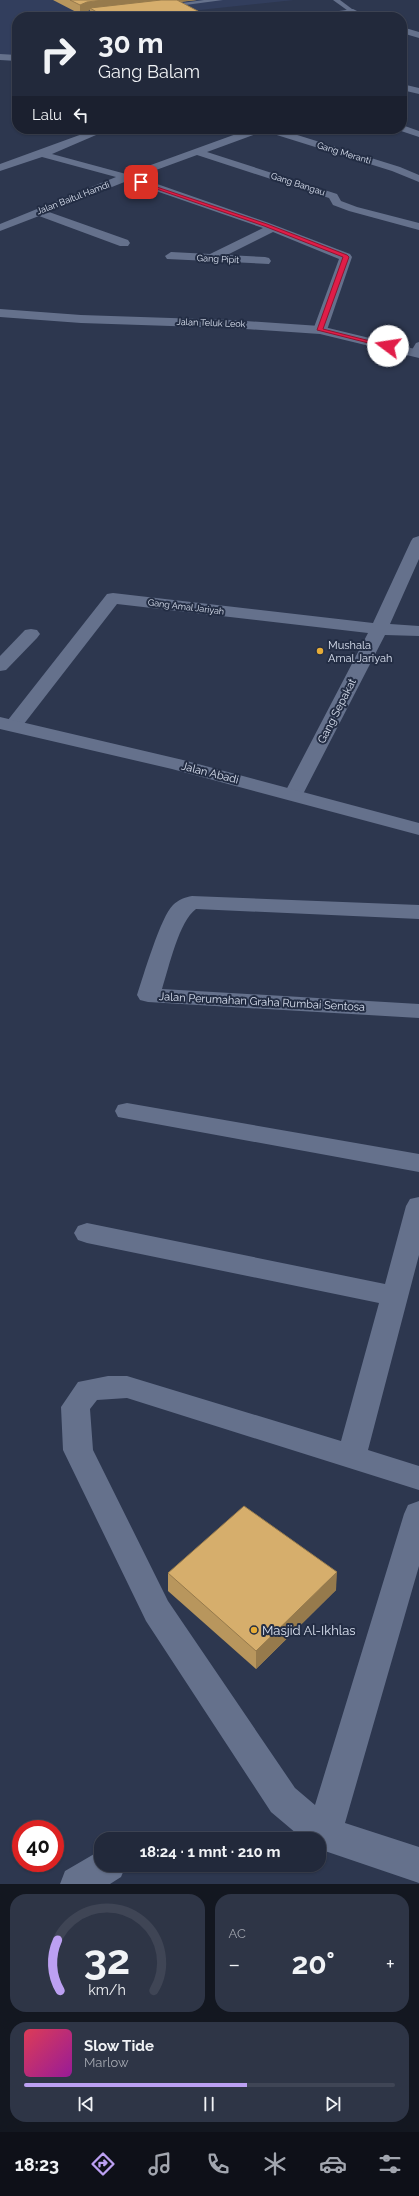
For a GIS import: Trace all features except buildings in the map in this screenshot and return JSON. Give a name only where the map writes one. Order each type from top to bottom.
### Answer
[{"type":"street","points":[[407,31],[419,35]]},
{"type":"street","points":[[0,57],[12,58]]},
{"type":"street","points":[[407,130],[419,134]]},
{"type":"street","points":[[0,168],[44,153],[92,134]]},
{"type":"street","name":"Jalan Baitul Hamdi","points":[[1,227],[127,177],[246,134]]},
{"type":"street","name":"Gang Meranti","points":[[283,134],[396,169],[419,180]]},
{"type":"street","name":"Gang Bangau","points":[[197,152],[333,196],[337,203],[354,209],[419,227]]},
{"type":"street","points":[[44,153],[45,155],[127,177],[272,228],[346,257],[320,330]]},
{"type":"street","points":[[38,212],[124,243]]},
{"type":"street","points":[[211,258],[272,228]]},
{"type":"street","name":"Gang Pipit","points":[[171,256],[265,261]]},
{"type":"street","name":"Jalan Teluk Leok","points":[[0,313],[81,319],[239,324],[320,330],[418,351]]},
{"type":"street","name":"Gang Sepakat","points":[[294,794],[379,629],[419,541]]},
{"type":"street","name":"Gang Amal Jariyah","points":[[7,724],[113,598],[379,629],[419,631]]},
{"type":"street","points":[[0,666],[31,634]]},
{"type":"street","name":"Jalan Abadi","points":[[7,724],[294,794],[419,829]]},
{"type":"street","name":"Jalan Perumahan Graha Rumbai Sentosa","points":[[419,912],[192,902],[180,910],[166,942],[148,995],[419,1011]]},
{"type":"street","points":[[128,1111],[419,1163]]},
{"type":"street","points":[[351,1458],[419,1206]]},
{"type":"street","points":[[87,1233],[394,1296]]},
{"type":"street","points":[[322,1832],[283,1800],[158,1612],[78,1450],[75,1407],[88,1390],[108,1387],[127,1387],[419,1478]]},
{"type":"street","points":[[325,1832],[419,1514]]},
{"type":"street","points":[[326,1835],[419,1865]]},
{"type":"street","points":[[78,1884],[97,1872]]},
{"type":"lane","points":[[157,7],[220,0]]},
{"type":"lane","points":[[336,0],[353,12]]},
{"type":"lane","points":[[108,12],[118,11]]},
{"type":"shaded area","points":[[0,0],[294,0],[190,11],[192,12],[12,12],[12,57],[0,54]]},
{"type":"place","name":"Mushala Amal Jariyah","points":[[320,651]]},
{"type":"place","name":"Masjid Al-Ikhlas","points":[[254,1630]]},
{"type":"route","points":[[141,182],[265,225],[342,254],[346,257],[320,330],[388,346]]}]
